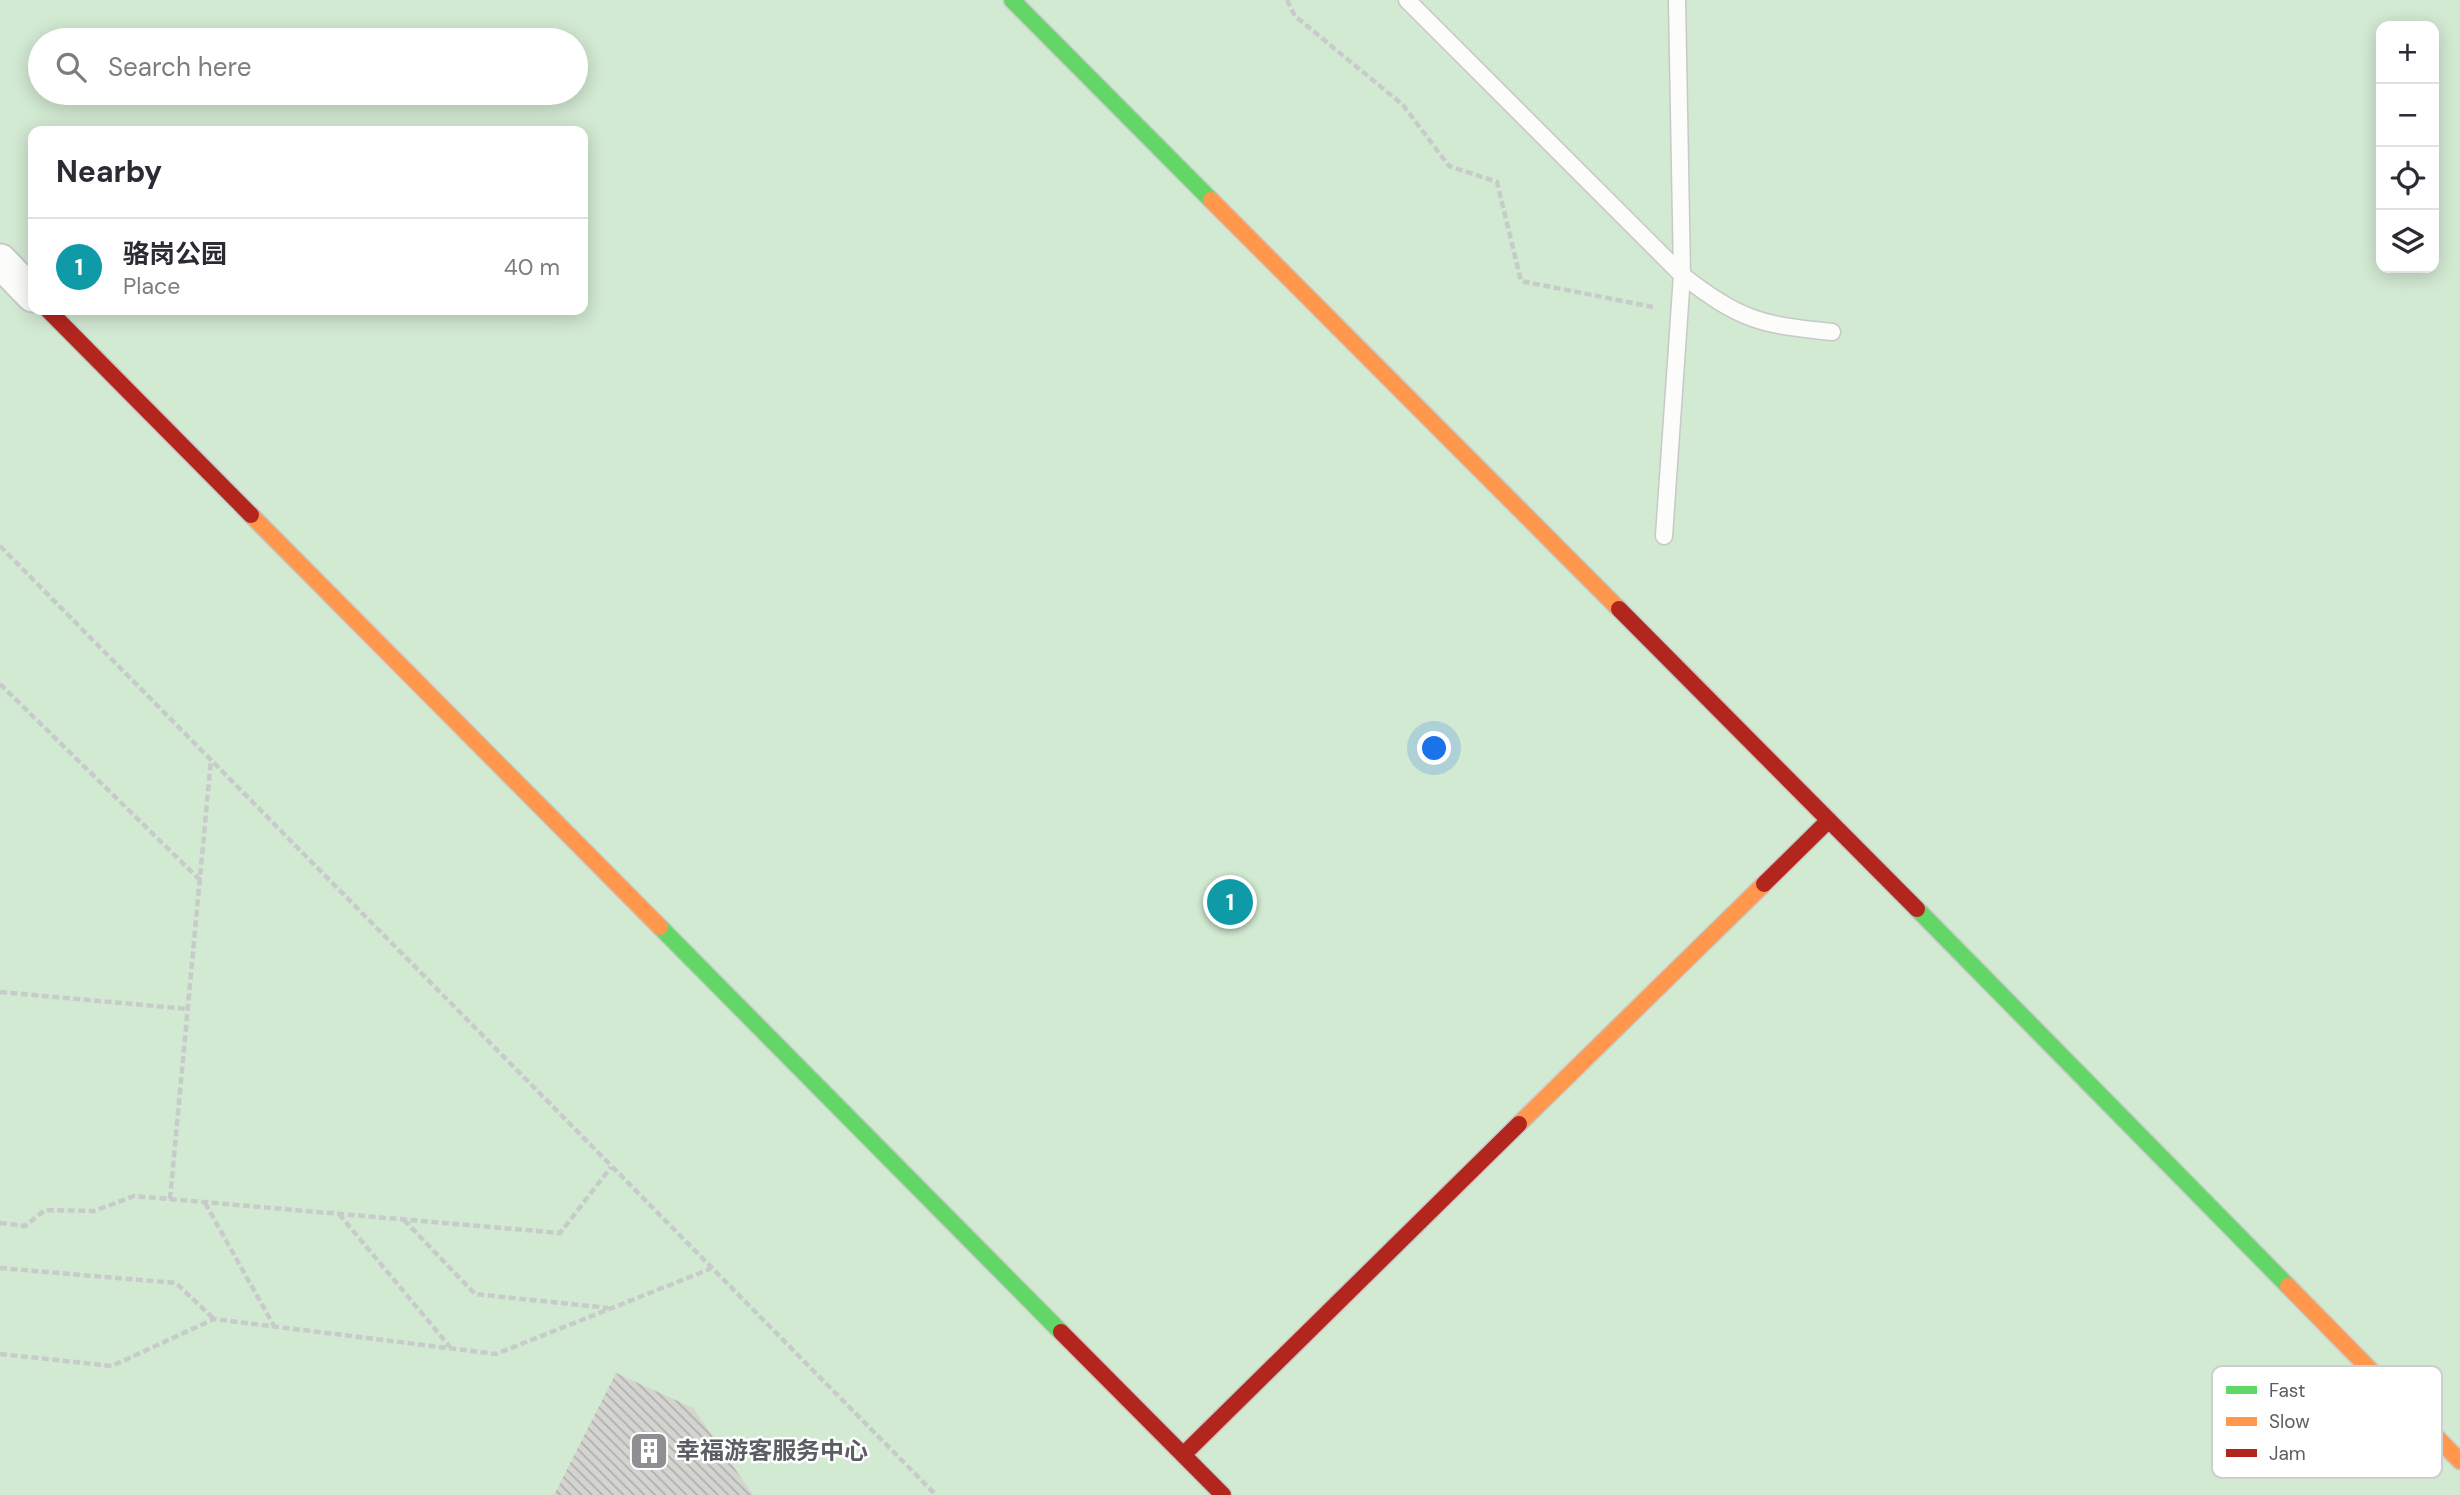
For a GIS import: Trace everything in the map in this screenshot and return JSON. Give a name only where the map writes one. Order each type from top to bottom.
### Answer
[{"type":"street","points":[[1012,0],[1829,820],[2366,1366]]},
{"type":"street","points":[[0,261],[28,290]]},
{"type":"street","points":[[53,315],[1223,1495]]},
{"type":"street","points":[[1182,1455],[1829,820]]},
{"type":"street","points":[[2442,1443],[2460,1461]]},
{"type":"lane","points":[[1407,0],[1682,275],[1731,311],[1748,318],[1777,326],[1832,332]]},
{"type":"lane","points":[[1664,536],[1682,275],[1677,0]]},
{"type":"path","points":[[1287,0],[1295,16],[1404,105],[1449,166],[1497,182],[1521,281],[1680,313]]},
{"type":"path","points":[[0,546],[212,758],[710,1269],[936,1495]]},
{"type":"path","points":[[0,684],[200,880]]},
{"type":"path","points":[[170,1199],[212,758]]},
{"type":"path","points":[[0,992],[188,1009]]},
{"type":"path","points":[[0,1223],[25,1226],[45,1210],[94,1211],[134,1196],[560,1233],[611,1167]]},
{"type":"path","points":[[205,1202],[274,1326]]},
{"type":"path","points":[[338,1214],[451,1349]]},
{"type":"path","points":[[404,1220],[475,1294],[612,1309]]},
{"type":"path","points":[[0,1268],[176,1283],[214,1318]]},
{"type":"path","points":[[0,1354],[112,1366],[214,1318],[496,1354],[710,1269]]},
{"type":"green space","points":[[0,0],[2460,0],[2460,1495],[0,1495]]},
{"type":"building","name":"幸福游客服务中心","points":[[616,1373],[693,1408],[753,1495],[554,1495]]},
{"type":"traffic: fast","points":[[1012,0],[1211,200]]},
{"type":"traffic: fast","points":[[1917,909],[2288,1286]]},
{"type":"traffic: fast","points":[[660,927],[1061,1332]]},
{"type":"traffic: slow","points":[[1211,200],[1619,609]]},
{"type":"traffic: slow","points":[[251,515],[660,927]]},
{"type":"traffic: slow","points":[[1519,1124],[1764,884]]},
{"type":"traffic: slow","points":[[2288,1286],[2367,1366]]},
{"type":"traffic: slow","points":[[2442,1443],[2460,1461]]},
{"type":"traffic: jam","points":[[53,315],[251,515]]},
{"type":"traffic: jam","points":[[1619,609],[1917,909]]},
{"type":"traffic: jam","points":[[1764,884],[1829,820]]},
{"type":"traffic: jam","points":[[1183,1455],[1519,1124]]},
{"type":"traffic: jam","points":[[1061,1332],[1223,1495]]},
{"type":"place","name":"骆岗公园","points":[[1230,902]]},
{"type":"place","name":"幸福游客服务中心","points":[[649,1451]]}]
